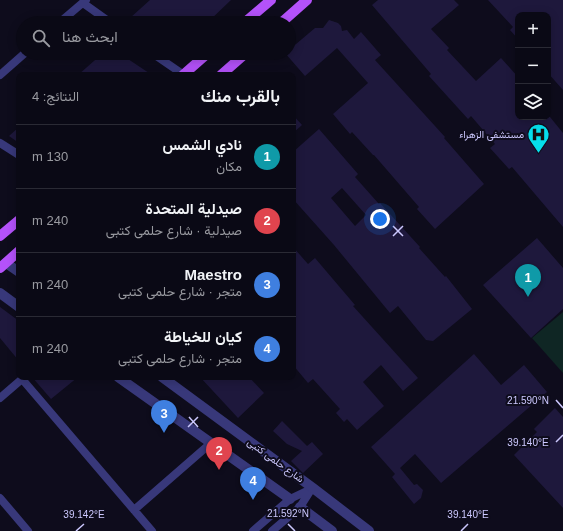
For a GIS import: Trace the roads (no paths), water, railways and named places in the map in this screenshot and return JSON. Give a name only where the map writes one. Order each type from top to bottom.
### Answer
[{"type":"main road","points":[[252,16],[271,0]]},
{"type":"main road","points":[[288,16],[303,1]]},
{"type":"main road","points":[[187,72],[200,60]]},
{"type":"main road","points":[[224,72],[238,60]]},
{"type":"main road","points":[[0,236],[16,223]]},
{"type":"main road","points":[[3,265],[16,254]]},
{"type":"street","points":[[67,16],[84,1],[102,16]]},
{"type":"street","points":[[0,75],[17,60]]},
{"type":"street","points":[[162,60],[180,72]]},
{"type":"street","points":[[0,143],[16,153]]},
{"type":"street","points":[[3,265],[16,271]]},
{"type":"street","points":[[0,293],[16,305]]},
{"type":"street","points":[[0,398],[21,380]]},
{"type":"street","points":[[23,380],[152,531]]},
{"type":"street","points":[[122,380],[290,499],[332,531]]},
{"type":"street","name":"شارع حلمى كتبى","points":[[166,380],[369,531]]},
{"type":"street","points":[[134,510],[211,443]]},
{"type":"street","points":[[252,531],[290,499],[313,488]]},
{"type":"street","points":[[272,531],[300,507],[313,488]]},
{"type":"street","points":[[0,498],[28,531]]},
{"type":"place","name":"مستشفى الزهراء","points":[[539,154]]},
{"type":"place","name":"نادي الشمس","points":[[528,297]]},
{"type":"place","name":"Maestro","points":[[164,433]]},
{"type":"place","name":"صيدلية المتحدة","points":[[219,470]]},
{"type":"place","name":"كيان للخياطة","points":[[253,500]]}]
